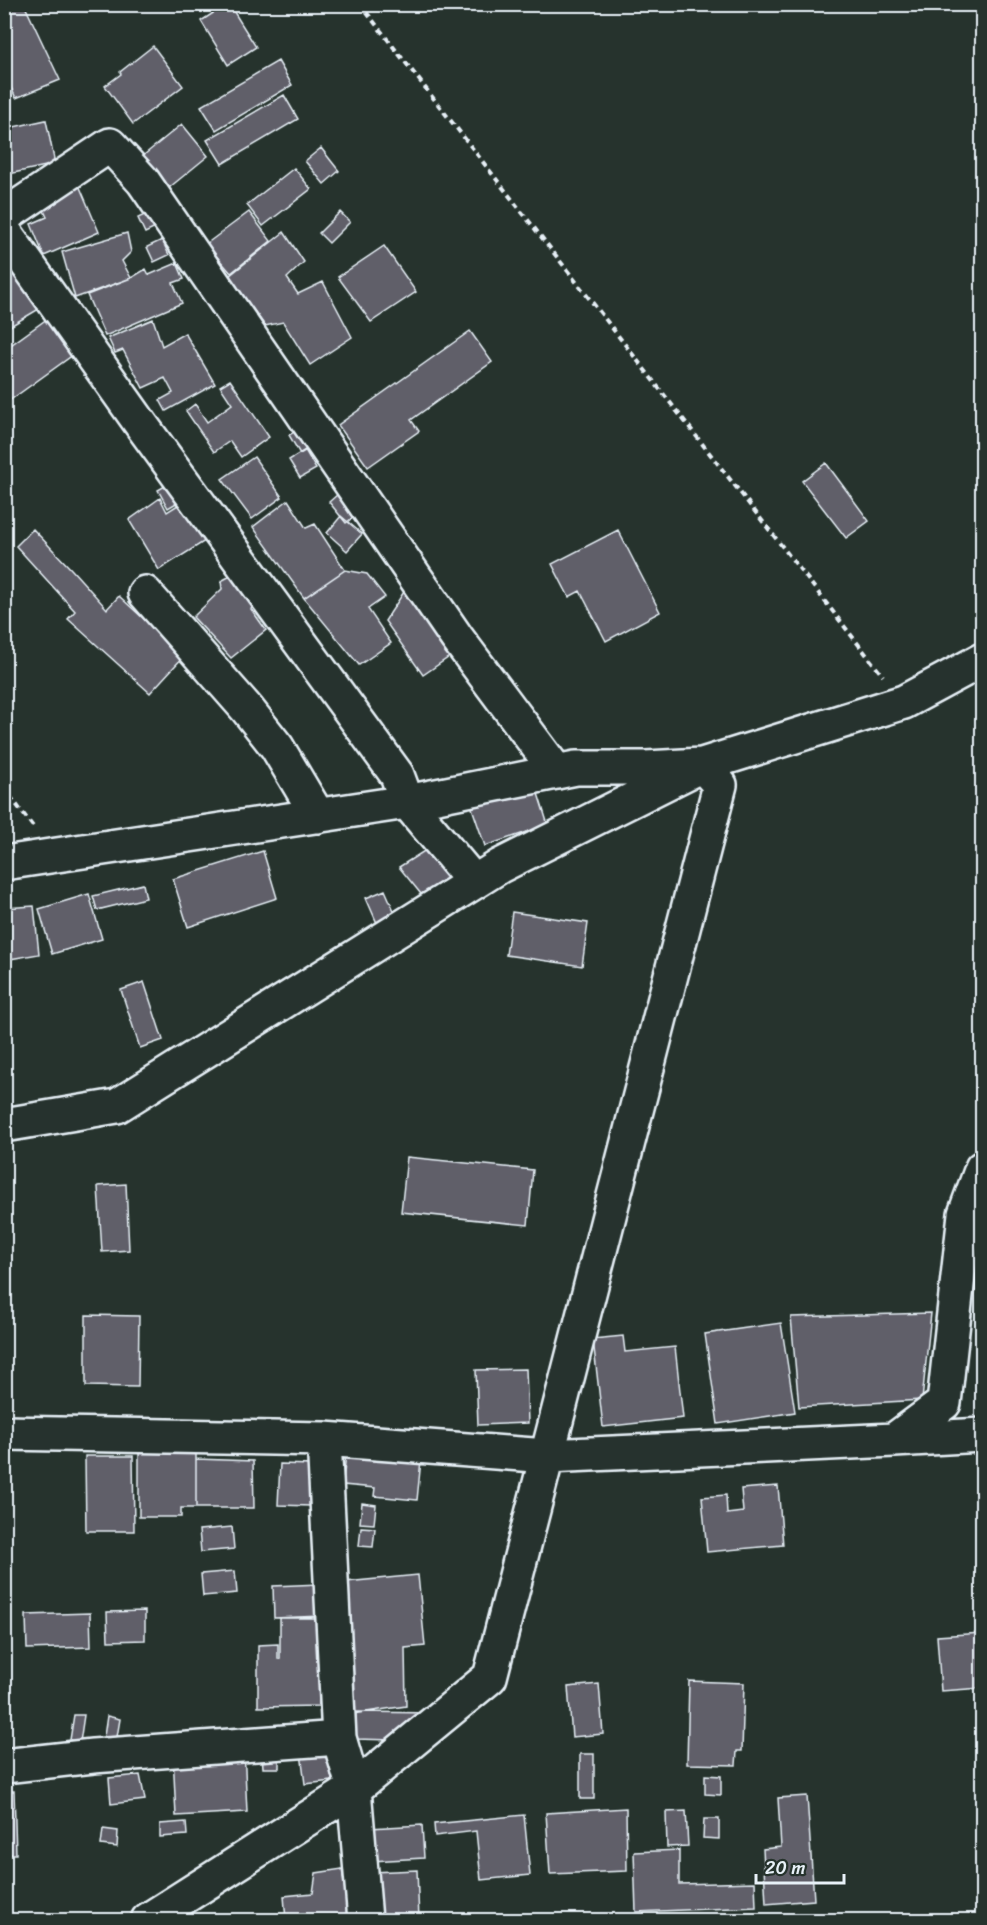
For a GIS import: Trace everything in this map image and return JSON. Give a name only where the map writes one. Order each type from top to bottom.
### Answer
[{"type":"street","points":[[4,216],[111,145],[143,181],[457,638],[557,772]]},
{"type":"street","points":[[4,231],[143,427],[397,775],[407,802],[474,882]]},
{"type":"street","points":[[145,592],[271,739],[318,816]]},
{"type":"street","points":[[4,1125],[117,1106],[500,866],[702,765],[904,702],[982,660]]},
{"type":"street","points":[[4,863],[407,802],[576,768],[702,765]]},
{"type":"street","points":[[148,1920],[354,1789],[490,1677],[720,785],[702,765]]},
{"type":"street","points":[[894,1440],[944,1403],[965,1215],[982,1168]]},
{"type":"street","points":[[4,1433],[324,1439],[547,1456],[982,1435]]},
{"type":"street","points":[[324,1439],[339,1738],[354,1789],[365,1920]]},
{"type":"street","points":[[4,1766],[93,1756],[339,1738]]},
{"type":"path","points":[[360,4],[904,702]]},
{"type":"path","points":[[4,788],[55,855]]},
{"type":"building","points":[[4,4],[24,4],[60,80],[16,98],[4,73]]},
{"type":"building","points":[[227,4],[256,47],[228,65],[201,21]]},
{"type":"building","points":[[153,46],[183,86],[133,124],[105,86]]},
{"type":"building","points":[[278,61],[292,85],[216,130],[201,106]]},
{"type":"building","points":[[284,95],[298,119],[222,164],[207,140]]},
{"type":"building","points":[[46,120],[55,164],[4,175],[4,129]]},
{"type":"building","points":[[182,124],[208,156],[165,191],[139,159]]},
{"type":"building","points":[[321,148],[339,171],[324,184],[305,161]]},
{"type":"building","points":[[294,168],[311,189],[263,226],[247,205]]},
{"type":"building","points":[[79,185],[99,232],[44,256],[31,224],[47,217],[40,202]]},
{"type":"building","points":[[153,211],[160,226],[145,233],[138,218]]},
{"type":"building","points":[[249,212],[271,241],[231,273],[206,244]]},
{"type":"building","points":[[340,212],[350,222],[329,243],[319,233]]},
{"type":"building","points":[[284,232],[304,262],[287,278],[298,294],[323,282],[352,337],[310,365],[283,322],[265,326],[229,276]]},
{"type":"building","points":[[127,233],[131,252],[122,261],[131,278],[75,298],[62,252]]},
{"type":"building","points":[[162,240],[169,255],[154,262],[147,247]]},
{"type":"building","points":[[384,246],[416,292],[371,322],[338,277]]},
{"type":"building","points":[[4,254],[44,306],[7,328],[4,324]]},
{"type":"building","points":[[177,263],[184,279],[173,283],[182,303],[105,336],[87,295],[131,278],[146,269],[149,275]]},
{"type":"building","points":[[51,316],[77,352],[9,401],[4,394],[4,350]]},
{"type":"building","points":[[153,319],[162,346],[185,333],[215,384],[166,411],[160,400],[173,393],[165,378],[143,388],[123,350],[115,353],[108,338]]},
{"type":"building","points":[[470,331],[492,362],[411,420],[419,431],[368,467],[338,425]]},
{"type":"building","points":[[230,380],[269,437],[241,457],[230,441],[214,452],[186,411],[195,404],[207,422],[232,404],[220,386]]},
{"type":"building","points":[[304,426],[316,444],[300,454],[289,435]]},
{"type":"building","points":[[305,450],[316,469],[300,478],[289,460]]},
{"type":"building","points":[[254,457],[282,497],[252,519],[222,479]]},
{"type":"building","points":[[826,463],[869,521],[846,538],[802,481]]},
{"type":"building","points":[[174,481],[185,498],[168,508],[158,490]]},
{"type":"building","points":[[346,487],[363,509],[346,523],[329,502]]},
{"type":"building","points":[[160,498],[167,512],[181,503],[205,541],[159,570],[129,520]]},
{"type":"building","points":[[288,500],[306,528],[315,524],[345,570],[304,598],[253,527]]},
{"type":"building","points":[[341,516],[362,534],[347,551],[327,533]]},
{"type":"building","points":[[33,529],[107,609],[119,596],[184,656],[150,693],[68,619],[75,611],[16,546]]},
{"type":"building","points":[[618,530],[660,612],[606,641],[580,591],[569,597],[552,564]]},
{"type":"building","points":[[242,570],[262,598],[251,609],[266,630],[231,658],[193,617],[222,589],[221,581]]},
{"type":"building","points":[[345,570],[367,574],[385,597],[368,609],[391,643],[359,665],[304,598]]},
{"type":"building","points":[[409,584],[455,653],[423,675],[385,621]]},
{"type":"building","points":[[535,784],[548,825],[485,846],[471,805]]},
{"type":"building","points":[[429,848],[451,880],[421,894],[399,867]]},
{"type":"building","points":[[263,851],[277,898],[188,927],[173,879]]},
{"type":"building","points":[[143,884],[146,898],[97,910],[93,896]]},
{"type":"building","points":[[385,890],[399,922],[380,930],[366,898]]},
{"type":"building","points":[[89,894],[102,939],[52,954],[39,909]]},
{"type":"building","points":[[34,906],[39,954],[4,960],[4,908]]},
{"type":"building","points":[[512,912],[588,923],[582,966],[506,955]]},
{"type":"building","points":[[144,982],[163,1040],[140,1048],[121,990]]},
{"type":"building","points":[[407,1157],[533,1170],[528,1225],[401,1212]]},
{"type":"building","points":[[126,1184],[129,1250],[102,1252],[98,1186]]},
{"type":"building","points":[[931,1313],[922,1400],[799,1407],[791,1317]]},
{"type":"building","points":[[86,1315],[139,1316],[138,1387],[86,1386]]},
{"type":"building","points":[[781,1323],[795,1412],[718,1424],[705,1334]]},
{"type":"building","points":[[623,1336],[625,1352],[675,1347],[683,1418],[603,1427],[593,1339]]},
{"type":"building","points":[[526,1369],[528,1423],[478,1425],[476,1370]]},
{"type":"building","points":[[196,1441],[196,1508],[181,1508],[181,1517],[139,1517],[139,1442]]},
{"type":"building","points":[[346,1452],[421,1460],[417,1500],[374,1496],[375,1488],[343,1485]]},
{"type":"building","points":[[85,1456],[133,1456],[134,1531],[86,1531]]},
{"type":"building","points":[[196,1459],[253,1461],[254,1508],[196,1508]]},
{"type":"building","points":[[280,1464],[312,1465],[311,1506],[278,1505]]},
{"type":"building","points":[[778,1486],[783,1545],[707,1552],[702,1497],[726,1495],[727,1514],[743,1512],[741,1489]]},
{"type":"building","points":[[362,1503],[376,1505],[374,1524],[360,1523]]},
{"type":"building","points":[[232,1527],[234,1549],[201,1552],[199,1530]]},
{"type":"building","points":[[361,1527],[375,1528],[373,1547],[359,1546]]},
{"type":"building","points":[[235,1571],[237,1593],[203,1596],[201,1574]]},
{"type":"building","points":[[418,1575],[425,1646],[405,1648],[406,1706],[353,1714],[346,1582]]},
{"type":"building","points":[[320,1584],[322,1616],[274,1618],[273,1586]]},
{"type":"building","points":[[145,1611],[145,1640],[108,1641],[107,1612]]},
{"type":"building","points":[[90,1613],[91,1647],[27,1649],[26,1615]]},
{"type":"building","points":[[280,1618],[319,1618],[319,1706],[258,1707],[258,1645],[278,1644],[278,1659],[280,1659]]},
{"type":"building","points":[[982,1633],[982,1688],[941,1691],[937,1636]]},
{"type":"building","points":[[689,1681],[744,1683],[742,1751],[737,1751],[736,1765],[687,1764]]},
{"type":"building","points":[[599,1684],[603,1734],[572,1737],[568,1687]]},
{"type":"building","points":[[356,1712],[436,1713],[435,1741],[355,1739]]},
{"type":"building","points":[[74,1715],[84,1715],[80,1742],[70,1740]]},
{"type":"building","points":[[107,1716],[120,1719],[116,1743],[103,1743]]},
{"type":"building","points":[[244,1749],[247,1812],[176,1816],[173,1754]]},
{"type":"building","points":[[328,1749],[332,1781],[305,1784],[301,1753]]},
{"type":"building","points":[[279,1751],[279,1768],[263,1768],[262,1752]]},
{"type":"building","points":[[580,1754],[594,1754],[594,1799],[580,1799]]},
{"type":"building","points":[[140,1775],[145,1800],[111,1804],[109,1778]]},
{"type":"building","points":[[705,1775],[721,1776],[721,1795],[705,1794]]},
{"type":"building","points":[[4,1791],[14,1791],[16,1854],[4,1854]]},
{"type":"building","points":[[807,1796],[814,1900],[766,1904],[763,1849],[781,1847],[778,1798]]},
{"type":"building","points":[[626,1808],[627,1871],[550,1874],[546,1813]]},
{"type":"building","points":[[686,1811],[688,1846],[667,1847],[666,1812]]},
{"type":"building","points":[[524,1815],[530,1875],[481,1880],[476,1831],[435,1836],[434,1824]]},
{"type":"building","points":[[704,1819],[719,1819],[719,1839],[703,1838]]},
{"type":"building","points":[[186,1822],[187,1835],[160,1837],[160,1824]]},
{"type":"building","points":[[422,1825],[424,1858],[371,1861],[370,1828]]},
{"type":"building","points":[[103,1829],[118,1831],[117,1847],[101,1845]]},
{"type":"building","points":[[679,1850],[679,1884],[755,1882],[756,1907],[636,1912],[634,1852]]},
{"type":"building","points":[[342,1869],[348,1914],[286,1920],[284,1896],[313,1893],[316,1873]]},
{"type":"building","points":[[417,1870],[419,1920],[375,1920],[372,1872]]}]
